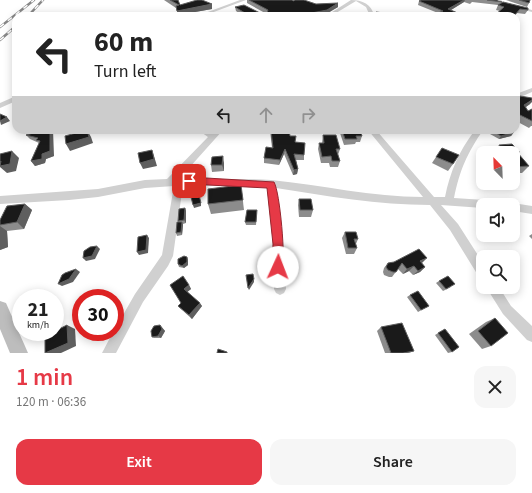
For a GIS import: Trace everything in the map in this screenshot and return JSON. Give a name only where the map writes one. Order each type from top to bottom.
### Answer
[{"type":"street","points":[[208,12],[224,5],[244,0]]},
{"type":"street","points":[[334,12],[354,0]]},
{"type":"street","points":[[357,0],[368,7],[372,12]]},
{"type":"street","points":[[497,1],[532,11]]},
{"type":"street","points":[[237,2],[246,7]]},
{"type":"street","points":[[520,96],[532,90]]},
{"type":"street","points":[[520,98],[532,100]]},
{"type":"street","points":[[0,106],[12,100]]},
{"type":"street","points":[[109,353],[139,298],[167,256],[174,181],[215,134]]},
{"type":"street","points":[[375,134],[454,227],[476,262]]},
{"type":"street","points":[[448,200],[456,168],[464,150],[476,134]]},
{"type":"street","points":[[0,200],[98,193],[145,184],[174,181],[271,184],[346,195],[407,201],[448,200],[476,203]]},
{"type":"street","points":[[271,184],[278,244],[280,289]]},
{"type":"street","points":[[520,208],[532,210]]},
{"type":"street","points":[[497,294],[507,310],[532,334]]},
{"type":"street","points":[[0,309],[19,353]]},
{"type":"building","points":[[170,0],[178,0],[180,5],[197,0],[202,0],[212,4],[177,11],[176,6],[179,5]]},
{"type":"building","points":[[249,0],[304,0],[316,4],[338,3],[327,10],[317,12],[267,12],[268,10]]},
{"type":"building","points":[[464,0],[448,9],[455,12],[440,12],[443,11],[419,1]]},
{"type":"building","points":[[519,0],[530,0],[529,3]]},
{"type":"building","points":[[503,2],[528,8],[528,10],[520,9],[517,12],[498,12],[504,7],[498,5]]},
{"type":"building","points":[[244,5],[258,12],[243,12],[235,7]]},
{"type":"building","points":[[520,96],[532,98],[532,100],[524,105],[528,111],[532,109],[532,121],[520,115]]},
{"type":"building","points":[[0,114],[7,117],[0,121]]},
{"type":"building","points":[[50,134],[50,151],[42,154],[42,159],[31,161],[40,141],[36,140],[38,138],[26,135]]},
{"type":"building","points":[[72,134],[88,134],[89,137],[66,144],[65,136]]},
{"type":"building","points":[[271,134],[290,134],[290,136],[296,136],[295,142],[305,143],[304,155],[294,154],[298,169],[294,170],[285,149],[280,160],[264,158],[266,147],[273,148]]},
{"type":"building","points":[[343,134],[361,134],[362,136],[356,136],[357,139],[345,139]]},
{"type":"building","points":[[323,135],[336,135],[340,149],[336,149],[340,161],[332,161],[331,156],[322,157],[319,143],[324,143]]},
{"type":"building","points":[[512,144],[514,146],[500,146],[499,145]]},
{"type":"building","points":[[442,148],[459,155],[453,164],[436,157]]},
{"type":"building","points":[[152,150],[154,159],[140,163],[138,153]]},
{"type":"building","points":[[12,151],[10,164],[0,166],[0,154]]},
{"type":"building","points":[[223,156],[222,165],[211,165],[212,157]]},
{"type":"building","points":[[520,156],[529,166],[520,167]]},
{"type":"building","points":[[241,185],[243,200],[208,204],[208,189]]},
{"type":"building","points":[[199,195],[201,203],[193,205],[191,197]]},
{"type":"building","points":[[299,199],[311,199],[313,210],[300,210]]},
{"type":"building","points":[[25,204],[17,222],[0,225],[0,220],[7,206]]},
{"type":"building","points":[[185,208],[184,220],[178,221],[179,209]]},
{"type":"building","points":[[247,210],[257,210],[256,222],[245,222]]},
{"type":"building","points":[[177,222],[182,222],[181,232],[176,233]]},
{"type":"building","points":[[345,232],[356,232],[358,239],[354,239],[357,248],[348,248]]},
{"type":"building","points":[[147,235],[146,250],[137,252],[138,237]]},
{"type":"building","points":[[97,246],[92,256],[83,258],[84,251],[90,247]]},
{"type":"building","points":[[419,249],[427,258],[420,261],[425,267],[418,271],[414,266],[407,269],[402,263],[396,272],[388,270],[386,267],[388,263],[394,262]]},
{"type":"building","points":[[184,256],[187,257],[187,262],[182,266],[178,264],[178,259]]},
{"type":"building","points":[[76,269],[69,279],[58,284],[62,275]]},
{"type":"building","points":[[253,274],[254,279],[248,288],[246,275]]},
{"type":"building","points":[[183,276],[189,285],[184,289],[200,303],[189,315],[178,306],[181,303],[170,285]]},
{"type":"building","points":[[448,276],[455,284],[446,289],[439,281]]},
{"type":"building","points":[[418,291],[429,306],[421,310],[410,295]]},
{"type":"building","points":[[495,318],[508,333],[491,346],[478,331]]},
{"type":"building","points":[[402,323],[414,351],[391,353],[381,327]]},
{"type":"building","points":[[67,325],[68,343],[45,353],[45,341],[64,341],[64,326]]},
{"type":"building","points":[[160,325],[162,329],[158,336],[152,337],[151,331],[154,326]]},
{"type":"building","points":[[445,329],[459,347],[452,352],[438,333]]},
{"type":"building","points":[[218,349],[227,352],[227,353],[217,353]]},
{"type":"railway","points":[[19,12],[34,0]]},
{"type":"railway","points":[[32,12],[43,0]]},
{"type":"railway","points":[[0,27],[12,17]]},
{"type":"railway","points":[[0,40],[12,30]]},
{"type":"route","points":[[189,181],[271,184],[278,244],[278,267]]}]
